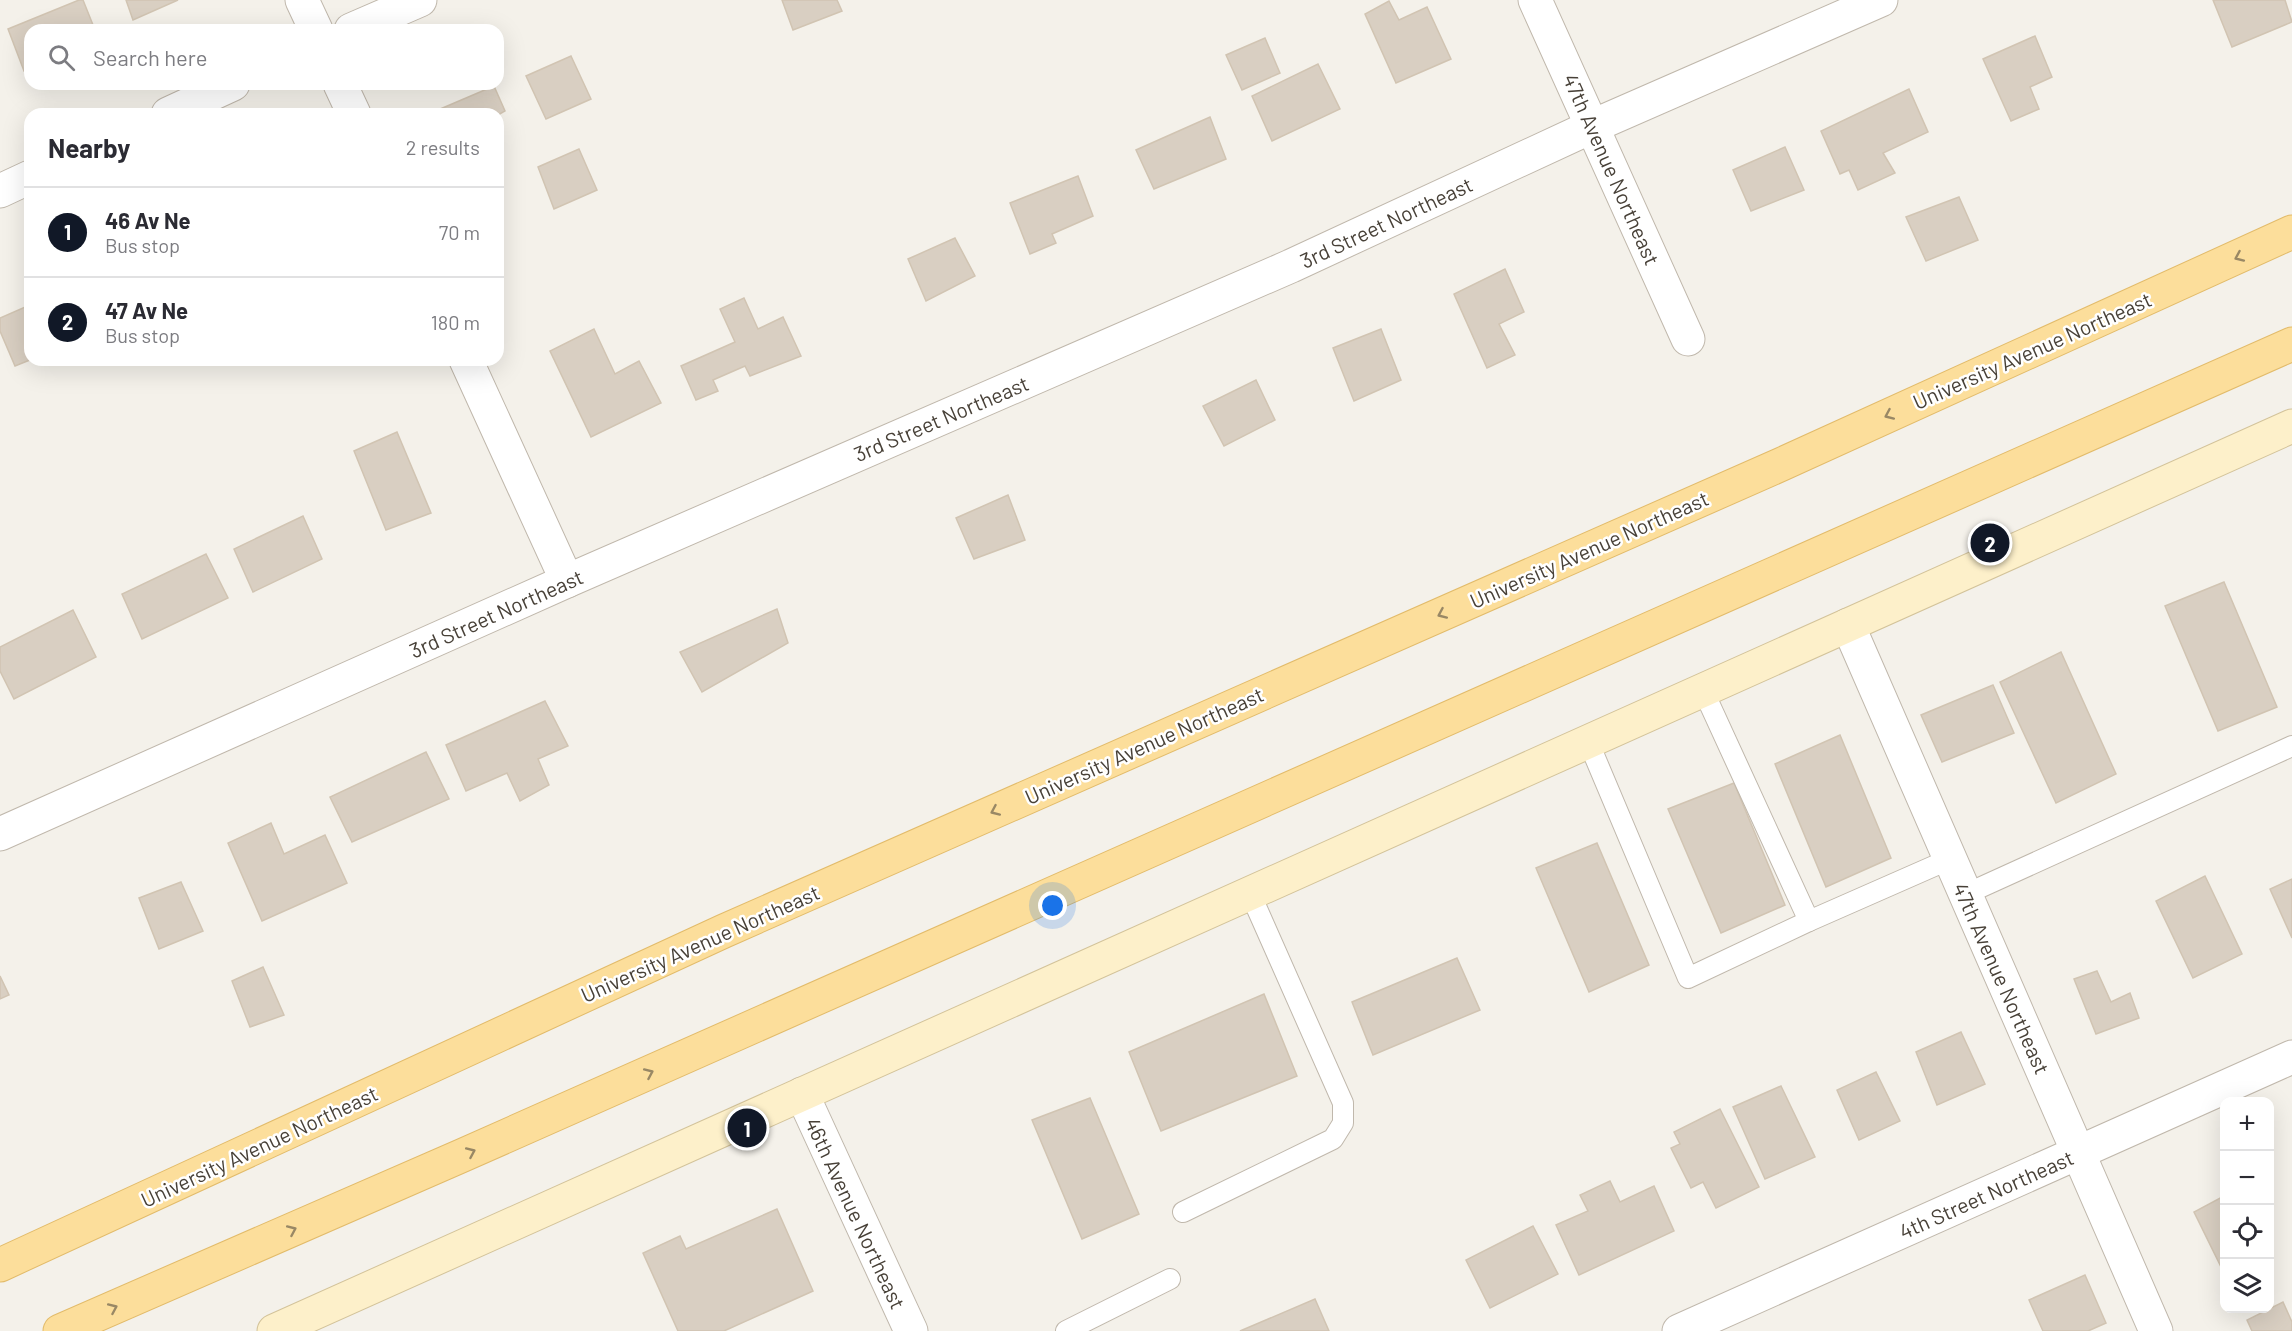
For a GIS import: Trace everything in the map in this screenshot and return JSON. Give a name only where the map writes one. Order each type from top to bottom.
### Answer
[{"type":"main road","name":"University Avenue Northeast","points":[[0,1265],[735,926],[1782,464],[2292,232]]},
{"type":"main road","points":[[60,1331],[461,1156],[2292,344]]},
{"type":"street","points":[[302,0],[313,24]]},
{"type":"street","points":[[365,24],[420,0]]},
{"type":"street","name":"47th Avenue Northeast","points":[[1535,0],[1688,339]]},
{"type":"street","name":"3rd Street Northeast","points":[[0,834],[567,580],[1291,266],[1593,126],[1881,0]]},
{"type":"street","points":[[181,108],[220,90]]},
{"type":"street","points":[[343,90],[351,108]]},
{"type":"street","points":[[0,191],[24,180]]},
{"type":"street","points":[[469,366],[567,580]]},
{"type":"street","points":[[274,1331],[2292,426]]},
{"type":"street","name":"47th Avenue Northeast","points":[[1848,625],[2156,1331]]},
{"type":"street","name":"4th Street Northeast","points":[[1679,1331],[2292,1057]]},
{"type":"street","name":"46th Avenue Northeast","points":[[802,1094],[911,1331]]},
{"type":"lane","points":[[1703,690],[1809,921]]},
{"type":"lane","points":[[1588,741],[1688,978],[1809,921],[1950,859]]},
{"type":"lane","points":[[1965,894],[2292,746]]},
{"type":"lane","points":[[1183,1212],[1333,1139],[1343,1124],[1343,1103],[1250,893]]},
{"type":"lane","points":[[1066,1331],[1170,1280]]},
{"type":"building","points":[[79,0],[83,0],[93,24],[24,24],[24,71],[8,29]]},
{"type":"building","points":[[126,0],[178,0],[133,20]]},
{"type":"building","points":[[782,0],[837,0],[842,11],[793,30]]},
{"type":"building","points":[[2213,0],[2285,0],[2292,22],[2232,47]]},
{"type":"building","points":[[1389,1],[1399,20],[1427,7],[1451,59],[1396,83],[1365,14]]},
{"type":"building","points":[[2035,36],[2052,77],[2030,87],[2039,109],[2011,121],[1983,59]]},
{"type":"building","points":[[1265,38],[1280,73],[1242,90],[1226,55]]},
{"type":"building","points":[[571,56],[591,99],[546,119],[526,76]]},
{"type":"building","points":[[1318,64],[1340,109],[1272,141],[1252,96]]},
{"type":"building","points":[[1909,89],[1928,132],[1883,153],[1895,173],[1858,190],[1849,170],[1840,174],[1821,131]]},
{"type":"building","points":[[485,90],[496,90],[504,108],[443,108]]},
{"type":"building","points":[[1210,117],[1226,159],[1154,189],[1136,150]]},
{"type":"building","points":[[1785,147],[1804,190],[1751,211],[1733,170]]},
{"type":"building","points":[[579,149],[597,190],[554,209],[538,167]]},
{"type":"building","points":[[1078,176],[1093,216],[1052,234],[1056,243],[1030,254],[1010,203]]},
{"type":"building","points":[[1959,197],[1978,240],[1926,261],[1906,217]]},
{"type":"building","points":[[955,238],[975,276],[926,301],[908,259]]},
{"type":"building","points":[[1505,269],[1524,312],[1499,324],[1515,355],[1487,368],[1454,294]]},
{"type":"building","points":[[744,298],[758,329],[783,317],[801,356],[750,376],[745,366],[713,380],[718,391],[696,400],[681,366],[735,342],[720,309]]},
{"type":"building","points":[[24,308],[24,362],[15,366],[0,331],[0,318]]},
{"type":"building","points":[[594,329],[615,374],[639,361],[661,403],[591,437],[550,351]]},
{"type":"building","points":[[1381,329],[1401,380],[1354,401],[1333,348]]},
{"type":"building","points":[[1256,380],[1275,420],[1224,446],[1203,406]]},
{"type":"building","points":[[397,432],[431,513],[386,530],[354,451]]},
{"type":"building","points":[[1008,495],[1025,540],[974,559],[956,518]]},
{"type":"building","points":[[303,516],[322,559],[253,592],[234,549]]},
{"type":"building","points":[[206,554],[228,598],[142,639],[122,594]]},
{"type":"building","points":[[2224,582],[2277,707],[2218,731],[2165,606]]},
{"type":"building","points":[[777,609],[788,643],[702,692],[680,652]]},
{"type":"building","points":[[73,610],[96,657],[14,699],[0,671],[0,647]]},
{"type":"building","points":[[2061,652],[2116,774],[2056,803],[2000,682]]},
{"type":"building","points":[[1993,685],[2014,733],[1942,762],[1921,715]]},
{"type":"building","points":[[545,701],[568,746],[538,759],[549,785],[520,801],[507,773],[466,791],[446,745]]},
{"type":"building","points":[[1840,735],[1891,858],[1826,887],[1775,764]]},
{"type":"building","points":[[426,752],[449,799],[352,842],[330,797]]},
{"type":"building","points":[[1734,783],[1785,905],[1721,933],[1668,809]]},
{"type":"building","points":[[271,823],[284,854],[325,835],[347,883],[262,921],[228,843]]},
{"type":"building","points":[[1597,843],[1649,965],[1589,992],[1536,868]]},
{"type":"building","points":[[2205,876],[2242,954],[2193,978],[2156,901]]},
{"type":"building","points":[[2292,879],[2292,938],[2270,889]]},
{"type":"building","points":[[181,882],[203,931],[159,949],[139,898]]},
{"type":"building","points":[[1457,958],[1480,1010],[1373,1055],[1352,1002]]},
{"type":"building","points":[[263,967],[284,1015],[250,1027],[232,981]]},
{"type":"building","points":[[2097,971],[2111,1002],[2130,993],[2139,1018],[2096,1034],[2074,979]]},
{"type":"building","points":[[0,976],[9,995],[0,999]]},
{"type":"building","points":[[1264,994],[1297,1076],[1161,1131],[1129,1052]]},
{"type":"building","points":[[1961,1032],[1985,1084],[1937,1105],[1916,1052]]},
{"type":"building","points":[[1876,1072],[1900,1121],[1859,1140],[1837,1090]]},
{"type":"building","points":[[1781,1086],[1815,1157],[1765,1179],[1733,1107]]},
{"type":"building","points":[[1090,1098],[1139,1214],[1082,1239],[1032,1120]]},
{"type":"building","points":[[1720,1109],[1759,1187],[1716,1208],[1703,1182],[1691,1188],[1671,1148],[1680,1144],[1674,1132]]},
{"type":"building","points":[[1610,1181],[1620,1202],[1654,1186],[1674,1231],[1579,1275],[1556,1225],[1588,1211],[1580,1195]]},
{"type":"building","points":[[2220,1198],[2220,1265],[2194,1212]]},
{"type":"building","points":[[777,1209],[813,1291],[724,1331],[678,1331],[643,1253],[680,1236],[686,1249]]},
{"type":"building","points":[[1533,1226],[1558,1274],[1490,1308],[1466,1260]]},
{"type":"building","points":[[2085,1275],[2106,1323],[2088,1331],[2043,1331],[2029,1300]]},
{"type":"building","points":[[1315,1299],[1329,1331],[1240,1331]]},
{"type":"building","points":[[2283,1302],[2292,1322],[2292,1331],[2252,1331],[2247,1320],[2261,1313],[2274,1313],[2274,1306]]},
{"type":"place","name":"47 Av Ne","points":[[1990,543]]},
{"type":"place","name":"46 Av Ne","points":[[747,1128]]}]
